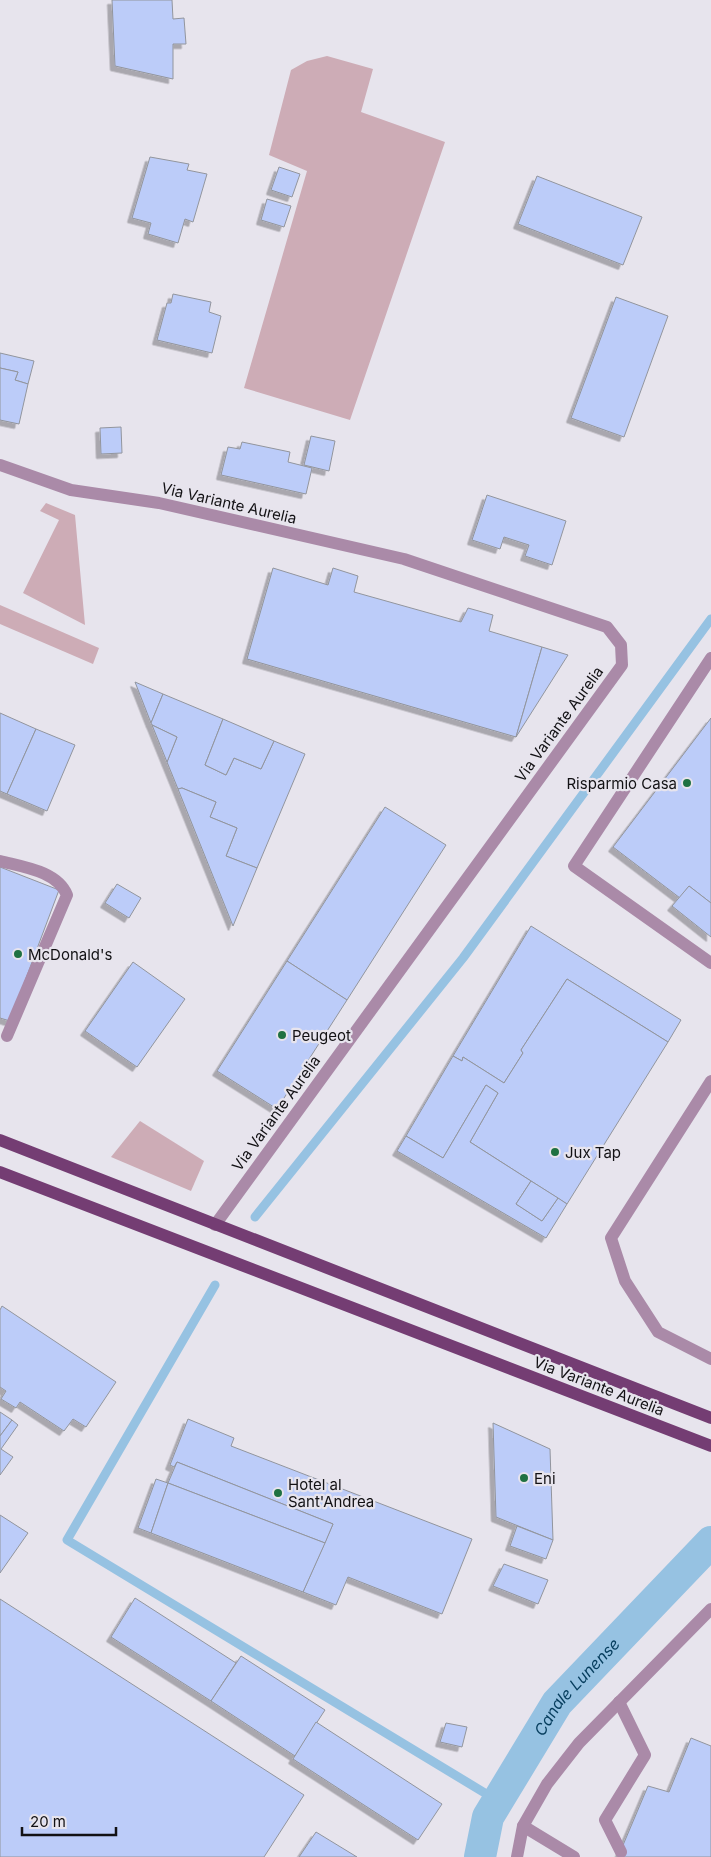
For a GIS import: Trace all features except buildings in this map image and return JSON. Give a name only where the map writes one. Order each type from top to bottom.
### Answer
[{"type":"main road","name":"Via Variante Aurelia","points":[[0,1140],[711,1418]]},
{"type":"main road","name":"Via Variante Aurelia","points":[[0,1172],[711,1446]]},
{"type":"street","name":"Via Variante Aurelia","points":[[0,465],[71,490],[158,503],[404,559],[607,627],[621,645],[622,665],[215,1225]]},
{"type":"street","points":[[711,658],[574,866],[711,963]]},
{"type":"street","points":[[0,861],[31,869],[52,878],[64,887],[67,895],[7,1036]]},
{"type":"street","points":[[711,1081],[611,1238],[625,1282],[658,1332],[711,1359]]},
{"type":"street","points":[[517,1857],[523,1826],[547,1784],[579,1743],[711,1609]]},
{"type":"street","points":[[619,1702],[644,1755],[605,1820],[620,1852]]},
{"type":"street","points":[[523,1826],[574,1857]]},
{"type":"shaded area","points":[[327,56],[373,69],[361,112],[445,142],[350,420],[244,388],[307,171],[269,155],[291,70],[307,61]]},
{"type":"shaded area","points":[[46,503],[75,515],[85,625],[23,593],[59,520],[40,511]]},
{"type":"shaded area","points":[[0,605],[99,648],[93,664],[0,624]]},
{"type":"shaded area","points":[[140,1121],[204,1161],[191,1191],[111,1157]]},
{"type":"waterway","points":[[255,1217],[463,958],[711,619]]},
{"type":"waterway","points":[[215,1285],[67,1540],[498,1801]]},
{"type":"waterway","name":"Canale Lunense","points":[[480,1857],[488,1817],[557,1703],[711,1542]]},
{"type":"place","name":"Risparmio Casa","points":[[687,783]]},
{"type":"place","name":"McDonald's","points":[[18,954]]},
{"type":"place","name":"Peugeot","points":[[282,1035]]},
{"type":"place","name":"Jux Tap","points":[[555,1152]]},
{"type":"place","name":"Eni","points":[[524,1478]]},
{"type":"place","name":"Hotel al Sant'Andrea","points":[[278,1493]]}]
